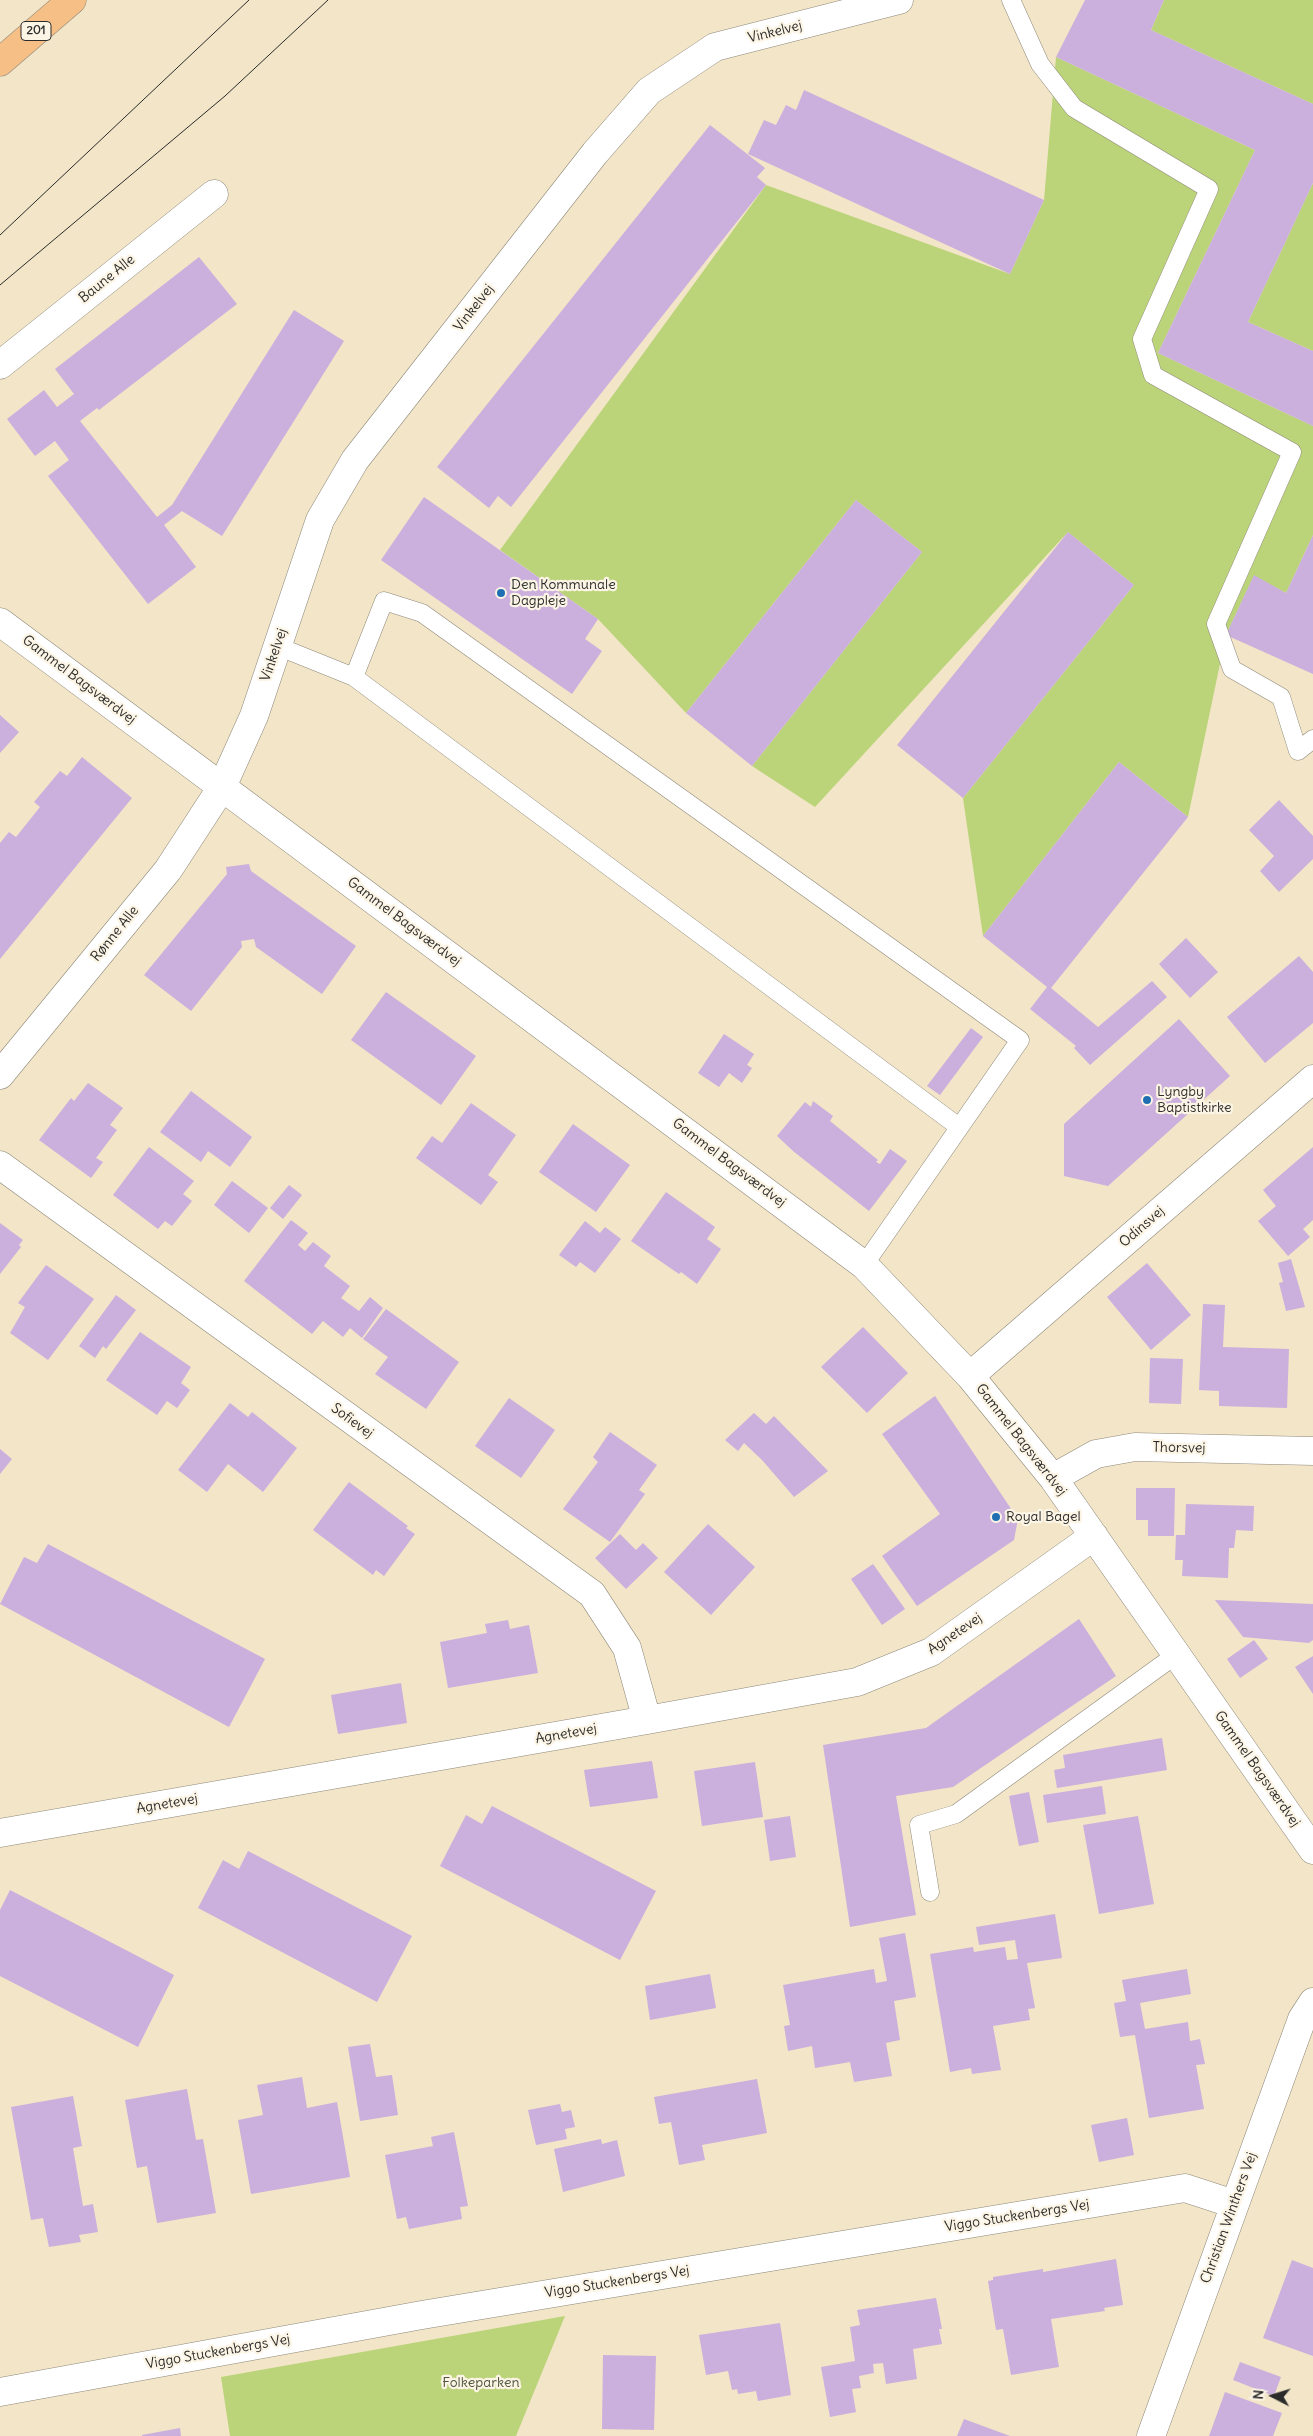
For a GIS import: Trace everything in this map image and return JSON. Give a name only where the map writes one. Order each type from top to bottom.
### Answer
[{"type":"highway","name":"201","points":[[0,62],[72,0]]},
{"type":"street","name":"Vinkelvej","points":[[222,787],[254,716],[320,520],[355,460],[595,153],[649,91],[715,47],[899,0]]},
{"type":"street","name":"Baune Alle","points":[[0,365],[214,194]]},
{"type":"street","name":"Gammel Bagsværdvej","points":[[0,622],[864,1265],[970,1376],[1053,1478],[1313,1850]]},
{"type":"street","name":"Rønne Alle","points":[[0,1075],[168,870],[222,787]]},
{"type":"street","name":"Odinsvej","points":[[970,1376],[1313,1079]]},
{"type":"street","name":"Sofievej","points":[[0,1165],[592,1594],[627,1648],[647,1720]]},
{"type":"street","name":"Thorsvej","points":[[1053,1478],[1096,1454],[1135,1447],[1313,1451]]},
{"type":"street","name":"Agnetevej","points":[[0,1833],[857,1682],[931,1652],[1094,1536]]},
{"type":"street","name":"Christian Winthers Vej","points":[[1151,2436],[1302,2019],[1313,2002]]},
{"type":"street","name":"Viggo Stuckenbergs Vej","points":[[0,2392],[422,2315],[1185,2188],[1234,2204]]},
{"type":"lane","points":[[1011,0],[1040,64],[1074,108],[1209,189],[1142,339],[1153,375],[1292,452],[1216,624],[1232,669],[1282,697],[1298,751],[1313,739]]},
{"type":"lane","points":[[354,677],[384,602],[422,614],[1020,1040],[864,1265]]},
{"type":"lane","points":[[277,646],[354,677],[959,1127]]},
{"type":"lane","points":[[930,1892],[919,1825],[956,1814],[1177,1654]]},
{"type":"green space","points":[[1164,0],[1313,0],[1313,104],[1151,30]]},
{"type":"green space","points":[[1056,57],[1255,150],[1158,353],[1313,426],[1313,535],[1286,593],[1254,576],[1226,635],[1188,817],[1119,762],[983,936],[963,798],[1134,585],[1068,532],[815,807],[752,766],[922,552],[856,500],[686,713],[598,619],[500,550],[766,185],[1010,274],[1044,200]]},
{"type":"green space","points":[[1313,183],[1313,351],[1248,322]]},
{"type":"green space","name":"Folkeparken","points":[[565,2316],[516,2436],[230,2436],[221,2377]]},
{"type":"building","points":[[1085,0],[1164,0],[1151,30],[1313,104],[1313,183],[1248,322],[1313,351],[1313,426],[1158,353],[1255,150],[1056,57]]},
{"type":"building","points":[[804,90],[1044,200],[1010,274],[748,154],[764,120],[776,125],[786,105],[796,110]]},
{"type":"building","points":[[710,125],[765,168],[757,177],[766,185],[511,507],[498,496],[489,508],[437,467]]},
{"type":"building","points":[[199,257],[237,304],[99,410],[97,408],[80,421],[157,517],[172,505],[294,310],[344,341],[222,536],[182,511],[164,525],[196,567],[148,604],[48,476],[69,460],[55,441],[35,456],[7,419],[44,390],[57,407],[74,394],[55,369]]},
{"type":"building","points":[[424,497],[598,619],[585,639],[602,651],[572,694],[381,560]]},
{"type":"building","points":[[856,500],[922,552],[752,766],[686,713]]},
{"type":"building","points":[[1068,532],[1134,585],[963,798],[897,745]]},
{"type":"building","points":[[1313,535],[1313,674],[1226,635],[1254,575],[1286,593]]},
{"type":"building","points":[[0,715],[19,732],[0,753]]},
{"type":"building","points":[[82,757],[132,798],[0,959],[0,843],[9,832],[16,837],[40,807],[34,802],[60,771],[67,776]]},
{"type":"building","points":[[1119,762],[1188,817],[1051,988],[1098,1027],[1152,981],[1167,997],[1090,1065],[1074,1048],[1076,1046],[1030,1009],[1047,987],[983,936]]},
{"type":"building","points":[[1279,800],[1313,836],[1313,859],[1279,892],[1260,871],[1274,856],[1249,830]]},
{"type":"building","points":[[249,864],[251,871],[356,946],[322,994],[256,947],[254,939],[241,941],[242,947],[191,1011],[144,975],[227,874],[226,867]]},
{"type":"building","points":[[1186,938],[1218,972],[1190,998],[1159,964]]},
{"type":"building","points":[[1299,956],[1313,972],[1313,1023],[1265,1063],[1227,1017]]},
{"type":"building","points":[[386,992],[476,1056],[441,1105],[351,1040]]},
{"type":"building","name":"Lyngby Baptistkirke","points":[[1179,1019],[1230,1076],[1108,1186],[1064,1176],[1064,1124]]},
{"type":"building","points":[[971,1028],[983,1037],[940,1095],[927,1086]]},
{"type":"building","points":[[724,1034],[754,1054],[747,1065],[752,1068],[742,1083],[729,1073],[719,1087],[698,1073]]},
{"type":"building","points":[[88,1083],[123,1108],[110,1125],[117,1130],[96,1158],[103,1162],[91,1178],[39,1140],[71,1098],[74,1101]]},
{"type":"building","points":[[191,1091],[252,1137],[230,1167],[208,1151],[201,1162],[160,1132]]},
{"type":"building","points":[[813,1101],[833,1116],[830,1121],[878,1160],[876,1162],[880,1164],[890,1149],[907,1161],[869,1211],[793,1151],[777,1136],[805,1102],[811,1107]]},
{"type":"building","points":[[471,1103],[516,1135],[488,1175],[498,1182],[481,1205],[416,1158],[432,1136],[442,1143]]},
{"type":"building","points":[[573,1124],[630,1165],[596,1212],[539,1172]]},
{"type":"building","points":[[149,1147],[194,1181],[183,1194],[192,1201],[172,1226],[165,1221],[158,1229],[113,1195]]},
{"type":"building","points":[[1313,1147],[1313,1220],[1303,1229],[1310,1237],[1288,1256],[1258,1221],[1276,1206],[1263,1190]]},
{"type":"building","points":[[232,1181],[268,1208],[249,1233],[214,1205]]},
{"type":"building","points":[[289,1185],[302,1195],[283,1219],[270,1208]]},
{"type":"building","points":[[666,1192],[715,1227],[707,1239],[721,1249],[697,1284],[631,1241]]},
{"type":"building","points":[[291,1220],[308,1233],[298,1245],[305,1251],[313,1242],[331,1256],[324,1266],[350,1286],[341,1298],[359,1311],[370,1297],[383,1308],[362,1338],[350,1328],[343,1337],[323,1321],[312,1334],[244,1281]]},
{"type":"building","points":[[585,1221],[600,1233],[605,1227],[621,1239],[595,1273],[580,1262],[576,1267],[559,1255]]},
{"type":"building","points":[[0,1223],[23,1240],[19,1245],[21,1247],[0,1274]]},
{"type":"building","points":[[1291,1259],[1305,1307],[1286,1311],[1279,1283],[1283,1282],[1278,1263]]},
{"type":"building","points":[[1147,1263],[1191,1315],[1151,1350],[1107,1297]]},
{"type":"building","points":[[46,1265],[94,1299],[48,1360],[10,1333],[25,1307],[18,1303]]},
{"type":"building","points":[[116,1295],[136,1310],[106,1349],[103,1346],[95,1358],[79,1346]]},
{"type":"building","points":[[1203,1304],[1225,1305],[1223,1347],[1289,1349],[1287,1408],[1219,1406],[1219,1391],[1199,1390]]},
{"type":"building","points":[[386,1309],[459,1362],[426,1409],[375,1374],[388,1357],[363,1339]]},
{"type":"building","points":[[863,1327],[908,1373],[867,1413],[821,1367]]},
{"type":"building","points":[[140,1332],[191,1367],[181,1383],[190,1390],[177,1408],[167,1401],[157,1415],[106,1380]]},
{"type":"building","points":[[1150,1358],[1183,1359],[1181,1404],[1149,1403]]},
{"type":"building","points":[[935,1396],[1018,1519],[1014,1540],[917,1606],[882,1556],[940,1514],[882,1434]]},
{"type":"building","points":[[509,1398],[555,1430],[521,1478],[475,1446]]},
{"type":"building","points":[[230,1403],[248,1417],[252,1412],[297,1448],[263,1492],[228,1464],[207,1492],[178,1470]]},
{"type":"building","points":[[754,1413],[766,1424],[774,1416],[828,1471],[794,1497],[762,1460],[744,1443],[738,1451],[725,1440]]},
{"type":"building","points":[[610,1432],[657,1465],[639,1490],[645,1494],[610,1542],[563,1509],[598,1462],[593,1457]]},
{"type":"building","points":[[0,1449],[12,1459],[0,1474]]},
{"type":"building","points":[[349,1482],[408,1526],[406,1528],[415,1534],[384,1576],[376,1570],[373,1575],[313,1530]]},
{"type":"building","points":[[1136,1488],[1175,1488],[1174,1536],[1148,1536],[1148,1520],[1136,1520]]},
{"type":"building","points":[[1186,1504],[1254,1506],[1253,1531],[1236,1530],[1234,1548],[1229,1548],[1228,1578],[1182,1576],[1183,1560],[1175,1560],[1176,1535],[1185,1535]]},
{"type":"building","points":[[708,1524],[755,1567],[711,1615],[664,1572]]},
{"type":"building","points":[[620,1534],[636,1550],[643,1543],[658,1558],[626,1589],[595,1558]]},
{"type":"building","points":[[48,1544],[265,1659],[229,1727],[0,1604],[24,1557],[37,1563]]},
{"type":"building","points":[[873,1564],[905,1609],[882,1625],[851,1579]]},
{"type":"building","points":[[1215,1600],[1313,1604],[1313,1640],[1309,1643],[1243,1637]]},
{"type":"building","points":[[1079,1619],[1116,1676],[953,1787],[896,1796],[916,1915],[850,1927],[823,1745],[926,1728]]},
{"type":"building","points":[[508,1620],[510,1629],[529,1625],[538,1673],[448,1688],[440,1642],[487,1633],[485,1624]]},
{"type":"building","points":[[1254,1640],[1268,1659],[1240,1678],[1227,1659]]},
{"type":"building","points":[[1313,1656],[1313,1694],[1295,1667]]},
{"type":"building","points":[[401,1683],[407,1723],[338,1734],[331,1695]]},
{"type":"building","points":[[1162,1738],[1167,1770],[1057,1788],[1054,1770],[1065,1768],[1063,1755]]},
{"type":"building","points":[[652,1761],[658,1798],[590,1807],[584,1770]]},
{"type":"building","points":[[755,1762],[763,1817],[702,1826],[694,1771]]},
{"type":"building","points":[[1102,1786],[1106,1814],[1047,1823],[1043,1795]]},
{"type":"building","points":[[1029,1792],[1039,1842],[1019,1846],[1009,1796]]},
{"type":"building","points":[[492,1806],[656,1891],[620,1960],[440,1866],[466,1815],[482,1824]]},
{"type":"building","points":[[790,1816],[796,1857],[770,1861],[764,1820]]},
{"type":"building","points":[[1138,1816],[1154,1904],[1099,1914],[1083,1825]]},
{"type":"building","points":[[248,1851],[412,1936],[377,2002],[198,1908],[223,1860],[239,1869]]},
{"type":"building","points":[[10,1890],[174,1975],[138,2047],[0,1976],[0,1910]]},
{"type":"building","points":[[1055,1914],[1062,1958],[1027,1963],[1035,2008],[1028,2009],[1030,2020],[993,2026],[1001,2070],[972,2074],[971,2068],[950,2072],[930,1954],[973,1947],[974,1952],[1005,1947],[1007,1960],[1018,1959],[1015,1940],[979,1945],[976,1927]]},
{"type":"building","points":[[905,1933],[916,1997],[894,2001],[900,2040],[886,2043],[892,2076],[854,2082],[850,2062],[815,2068],[812,2046],[788,2051],[784,2026],[790,2025],[783,1985],[874,1969],[876,1983],[887,1981],[879,1938]]},
{"type":"building","points":[[1187,1969],[1191,1994],[1140,2003],[1145,2029],[1188,2022],[1190,2041],[1200,2039],[1205,2064],[1196,2065],[1204,2109],[1149,2118],[1135,2035],[1120,2037],[1114,2003],[1126,2001],[1122,1980]]},
{"type":"building","points":[[710,1974],[716,2008],[650,2020],[645,1986]]},
{"type":"building","points":[[370,2044],[376,2077],[392,2075],[398,2115],[360,2121],[348,2047]]},
{"type":"building","points":[[302,2077],[307,2108],[337,2102],[350,2177],[251,2194],[238,2120],[263,2115],[257,2085]]},
{"type":"building","points":[[757,2079],[767,2133],[702,2145],[705,2160],[679,2165],[671,2122],[659,2124],[654,2097]]},
{"type":"building","points":[[187,2089],[196,2140],[203,2139],[216,2213],[157,2223],[147,2166],[137,2168],[125,2100]]},
{"type":"building","points":[[73,2096],[82,2146],[73,2148],[83,2206],[93,2204],[98,2232],[79,2235],[81,2242],[49,2247],[43,2218],[31,2220],[11,2107]]},
{"type":"building","points":[[560,2104],[562,2112],[571,2110],[575,2127],[565,2129],[567,2139],[536,2145],[528,2110]]},
{"type":"building","points":[[1127,2118],[1134,2155],[1099,2162],[1091,2125]]},
{"type":"building","points":[[454,2132],[468,2206],[460,2207],[462,2219],[409,2229],[406,2217],[397,2219],[385,2155],[433,2146],[431,2137]]},
{"type":"building","points":[[601,2139],[602,2144],[617,2140],[625,2176],[563,2192],[554,2149]]},
{"type":"building","points":[[1116,2259],[1123,2305],[1104,2308],[1105,2311],[1051,2319],[1059,2367],[1011,2375],[1003,2329],[996,2330],[988,2281],[993,2280],[993,2277],[1043,2269],[1043,2272]]},
{"type":"building","points":[[1292,2260],[1313,2268],[1313,2356],[1263,2338]]},
{"type":"building","points":[[936,2298],[942,2329],[939,2329],[942,2344],[913,2349],[917,2379],[886,2384],[883,2363],[873,2364],[874,2373],[859,2376],[861,2388],[852,2389],[856,2412],[830,2417],[821,2367],[855,2361],[850,2327],[860,2325],[857,2310]]},
{"type":"building","points":[[780,2323],[791,2395],[758,2401],[756,2391],[738,2394],[737,2389],[732,2390],[728,2371],[706,2375],[699,2335]]},
{"type":"building","points":[[603,2355],[656,2356],[654,2430],[602,2429]]},
{"type":"building","points":[[1240,2362],[1281,2377],[1274,2396],[1233,2380]]},
{"type":"building","points":[[1225,2392],[1282,2413],[1273,2436],[1209,2436]]},
{"type":"building","points":[[964,2419],[1010,2436],[957,2436]]},
{"type":"building","points":[[180,2428],[181,2436],[142,2436],[142,2435]]},
{"type":"tram line","points":[[0,235],[249,0]]},
{"type":"tram line","points":[[0,285],[225,96],[328,0]]},
{"type":"place","name":"Den Kommunale Dagpleje","points":[[501,593]]},
{"type":"place","name":"Lyngby Baptistkirke","points":[[1147,1100]]},
{"type":"place","name":"Royal Bagel","points":[[996,1517]]}]
